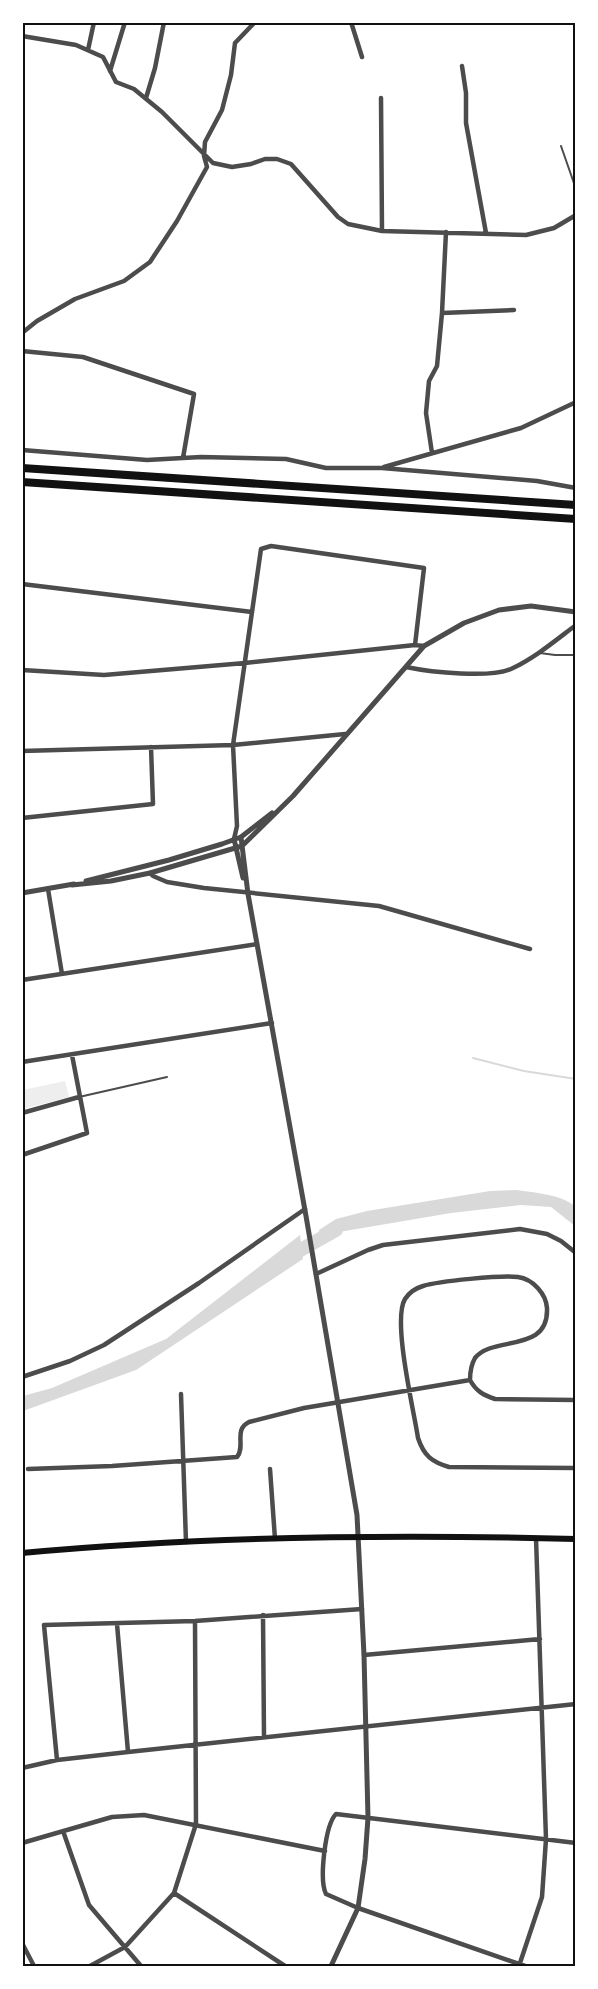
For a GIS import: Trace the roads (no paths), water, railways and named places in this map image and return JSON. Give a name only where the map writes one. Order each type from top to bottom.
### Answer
[{"type":"highway","points":[[22,468],[576,505]]},
{"type":"highway","points":[[22,482],[576,519]]},
{"type":"main road","points":[[22,1553],[101,1546],[358,1536],[576,1539]]},
{"type":"street","points":[[88,50],[94,22]]},
{"type":"street","points":[[110,70],[125,22]]},
{"type":"street","points":[[146,98],[164,22]]},
{"type":"street","points":[[22,333],[37,321],[75,299],[123,281],[150,262],[207,167],[204,156],[205,142],[222,110],[231,75],[235,43],[255,22]]},
{"type":"street","points":[[351,22],[362,57]]},
{"type":"street","points":[[22,36],[76,45],[103,57],[116,82],[134,89],[146,98],[213,163],[232,167],[265,159],[278,159],[291,164],[338,217],[348,224],[381,231],[526,235],[554,228],[576,215]]},
{"type":"street","points":[[462,66],[466,93],[466,123],[486,233]]},
{"type":"street","points":[[381,98],[381,231]]},
{"type":"street","points":[[432,453],[426,421],[429,381],[437,366],[446,232]]},
{"type":"street","points":[[442,313],[514,310]]},
{"type":"street","points":[[22,351],[83,357],[194,394],[183,458]]},
{"type":"street","points":[[382,468],[520,428],[574,403]]},
{"type":"street","points":[[22,450],[147,460],[286,459],[326,468],[382,468],[537,481],[576,488]]},
{"type":"street","points":[[248,894],[234,840],[237,826],[233,745],[261,549],[266,546],[424,568],[415,645]]},
{"type":"street","points":[[22,584],[252,612]]},
{"type":"street","points":[[22,893],[111,881],[150,873],[242,846],[293,796],[424,646],[464,622],[499,610],[531,606],[576,612]]},
{"type":"street","points":[[406,667],[433,672],[506,671],[539,652],[576,625]]},
{"type":"street","points":[[22,669],[104,675],[415,645],[424,646]]},
{"type":"street","points":[[22,751],[233,745],[345,734]]},
{"type":"street","points":[[22,818],[153,804],[151,747]]},
{"type":"street","points":[[72,885],[169,860],[234,840],[293,796]]},
{"type":"street","points":[[237,826],[241,837],[248,894],[355,1499],[367,1728],[368,1818],[358,1908],[332,1966]]},
{"type":"street","points":[[150,873],[167,882],[248,894],[379,906],[530,949]]},
{"type":"street","points":[[48,889],[62,974]]},
{"type":"street","points":[[22,980],[258,944]]},
{"type":"street","points":[[22,1062],[272,1023]]},
{"type":"street","points":[[22,1155],[85,1134],[87,1130],[72,1055]]},
{"type":"street","points":[[22,1113],[80,1097]]},
{"type":"street","points":[[22,1377],[104,1345],[199,1283],[305,1209]]},
{"type":"street","points":[[316,1272],[383,1245],[491,1231],[520,1229],[540,1232],[561,1241],[576,1253]]},
{"type":"street","points":[[576,1400],[495,1399],[475,1389],[470,1380],[471,1368],[475,1359],[484,1351],[518,1343],[533,1336],[541,1329],[545,1321],[546,1301],[543,1294],[529,1282],[520,1277],[505,1277],[435,1284],[412,1292],[405,1299],[400,1322],[410,1389],[421,1447],[425,1455],[438,1464],[449,1467],[576,1468]]},
{"type":"street","points":[[28,1469],[183,1462],[237,1457],[240,1451],[242,1426],[337,1402],[470,1380]]},
{"type":"street","points":[[181,1394],[186,1542]]},
{"type":"street","points":[[270,1469],[275,1539]]},
{"type":"street","points":[[536,1538],[546,1839],[542,1897],[522,1966],[358,1908],[324,1891],[325,1851],[331,1819],[336,1814],[546,1839],[576,1843]]},
{"type":"street","points":[[57,1760],[44,1625],[195,1621],[362,1609]]},
{"type":"street","points":[[263,1615],[264,1737]]},
{"type":"street","points":[[90,1966],[125,1947],[174,1893],[196,1824],[195,1621]]},
{"type":"street","points":[[117,1624],[128,1752]]},
{"type":"street","points":[[364,1655],[540,1639]]},
{"type":"street","points":[[22,1768],[57,1760],[576,1704]]},
{"type":"street","points":[[22,1844],[128,1815],[144,1815],[325,1851]]},
{"type":"street","points":[[63,1831],[89,1905],[141,1966]]},
{"type":"street","points":[[174,1893],[285,1966]]},
{"type":"street","points":[[22,1943],[34,1966]]},
{"type":"lane","points":[[561,146],[576,189]]},
{"type":"lane","points":[[539,652],[576,655]]},
{"type":"lane","points":[[80,1097],[167,1077]]},
{"type":"waterway","points":[[473,1058],[524,1071],[576,1079]]},
{"type":"waterway","points":[[288,1257],[336,1230]]}]
